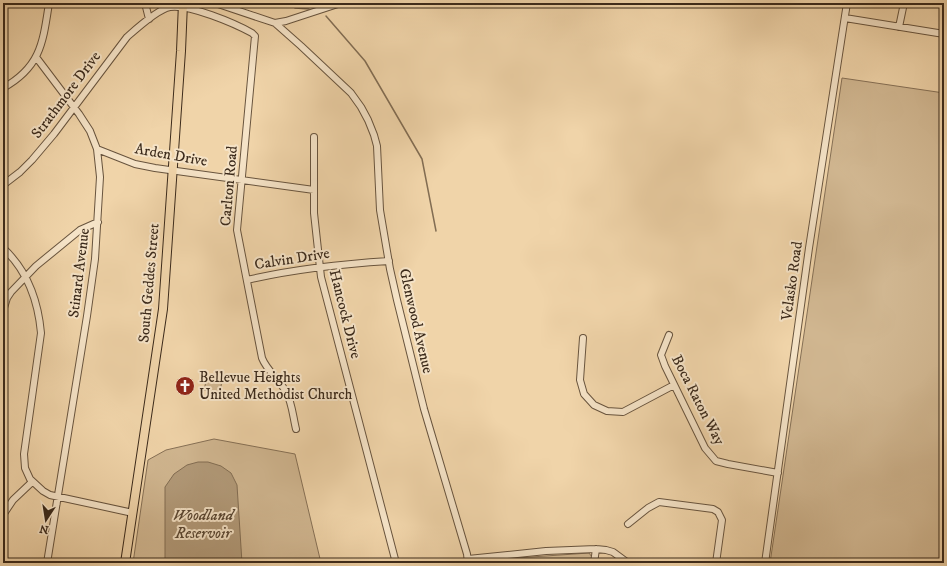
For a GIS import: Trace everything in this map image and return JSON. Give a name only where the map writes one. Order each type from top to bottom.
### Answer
[{"type":"main road","name":"South Geddes Street","points":[[125,563],[163,309],[183,5]]},
{"type":"street","points":[[3,88],[21,75],[34,62],[41,45],[49,3]]},
{"type":"street","points":[[145,3],[149,19]]},
{"type":"street","name":"Glenwood Avenue","points":[[215,3],[275,23],[302,46],[351,93],[368,120],[377,146],[380,210],[396,300],[424,409],[468,561],[546,551],[606,550],[613,552],[628,563]]},
{"type":"street","points":[[275,23],[286,21],[341,3]]},
{"type":"street","name":"Velasko Road","points":[[765,563],[809,248],[847,3]]},
{"type":"street","points":[[900,27],[904,3]]},
{"type":"street","name":"Strathmore Drive","points":[[3,185],[20,172],[32,160],[54,134],[127,37],[149,19],[163,10],[170,7],[183,5]]},
{"type":"street","name":"Carlton Road","points":[[183,5],[247,30],[255,36],[237,230],[262,358],[264,364],[280,382],[287,393],[296,429]]},
{"type":"street","points":[[845,18],[944,34]]},
{"type":"street","name":"Stinard Avenue","points":[[36,57],[74,107],[90,131],[97,149],[100,178],[98,222],[87,316],[47,563]]},
{"type":"street","name":"Hancock Drive","points":[[314,137],[314,213],[319,266],[324,294],[396,563]]},
{"type":"street","name":"Arden Drive","points":[[97,149],[135,164],[314,190]]},
{"type":"street","points":[[3,311],[7,298],[11,292],[36,266],[80,230],[98,222]]},
{"type":"street","points":[[3,248],[12,257],[26,277],[35,298],[41,333],[24,454],[27,474],[32,482],[43,492],[58,497],[133,513]]},
{"type":"street","name":"Calvin Drive","points":[[247,280],[319,266],[389,261]]},
{"type":"street","name":"Boca Raton Way","points":[[669,335],[661,355],[705,448],[716,461],[778,474]]},
{"type":"street","points":[[583,338],[580,380],[584,394],[594,405],[607,411],[623,412],[674,385]]},
{"type":"street","points":[[4,513],[13,500],[32,482]]},
{"type":"street","points":[[628,524],[652,505],[659,502],[712,509],[718,512],[722,520],[716,563]]},
{"type":"street","points":[[594,563],[596,550]]},
{"type":"shaded area","points":[[842,78],[944,93],[944,563],[770,563]]},
{"type":"shaded area","points":[[207,377],[222,380],[220,393],[204,390]]},
{"type":"shaded area","points":[[214,439],[295,454],[321,563],[133,563],[148,460],[166,450]]},
{"type":"shaded area","points":[[589,553],[592,557],[591,563],[480,563],[488,560]]},
{"type":"water","name":"Woodland Reservoir","points":[[198,462],[208,462],[221,466],[231,473],[237,485],[242,563],[165,563],[165,487],[174,474],[187,465]]},
{"type":"waterway","points":[[288,3],[295,8],[309,9]]},
{"type":"waterway","points":[[326,16],[365,61],[422,159],[436,231]]},
{"type":"place","name":"Bellevue Heights United Methodist Church","points":[[185,386]]}]
